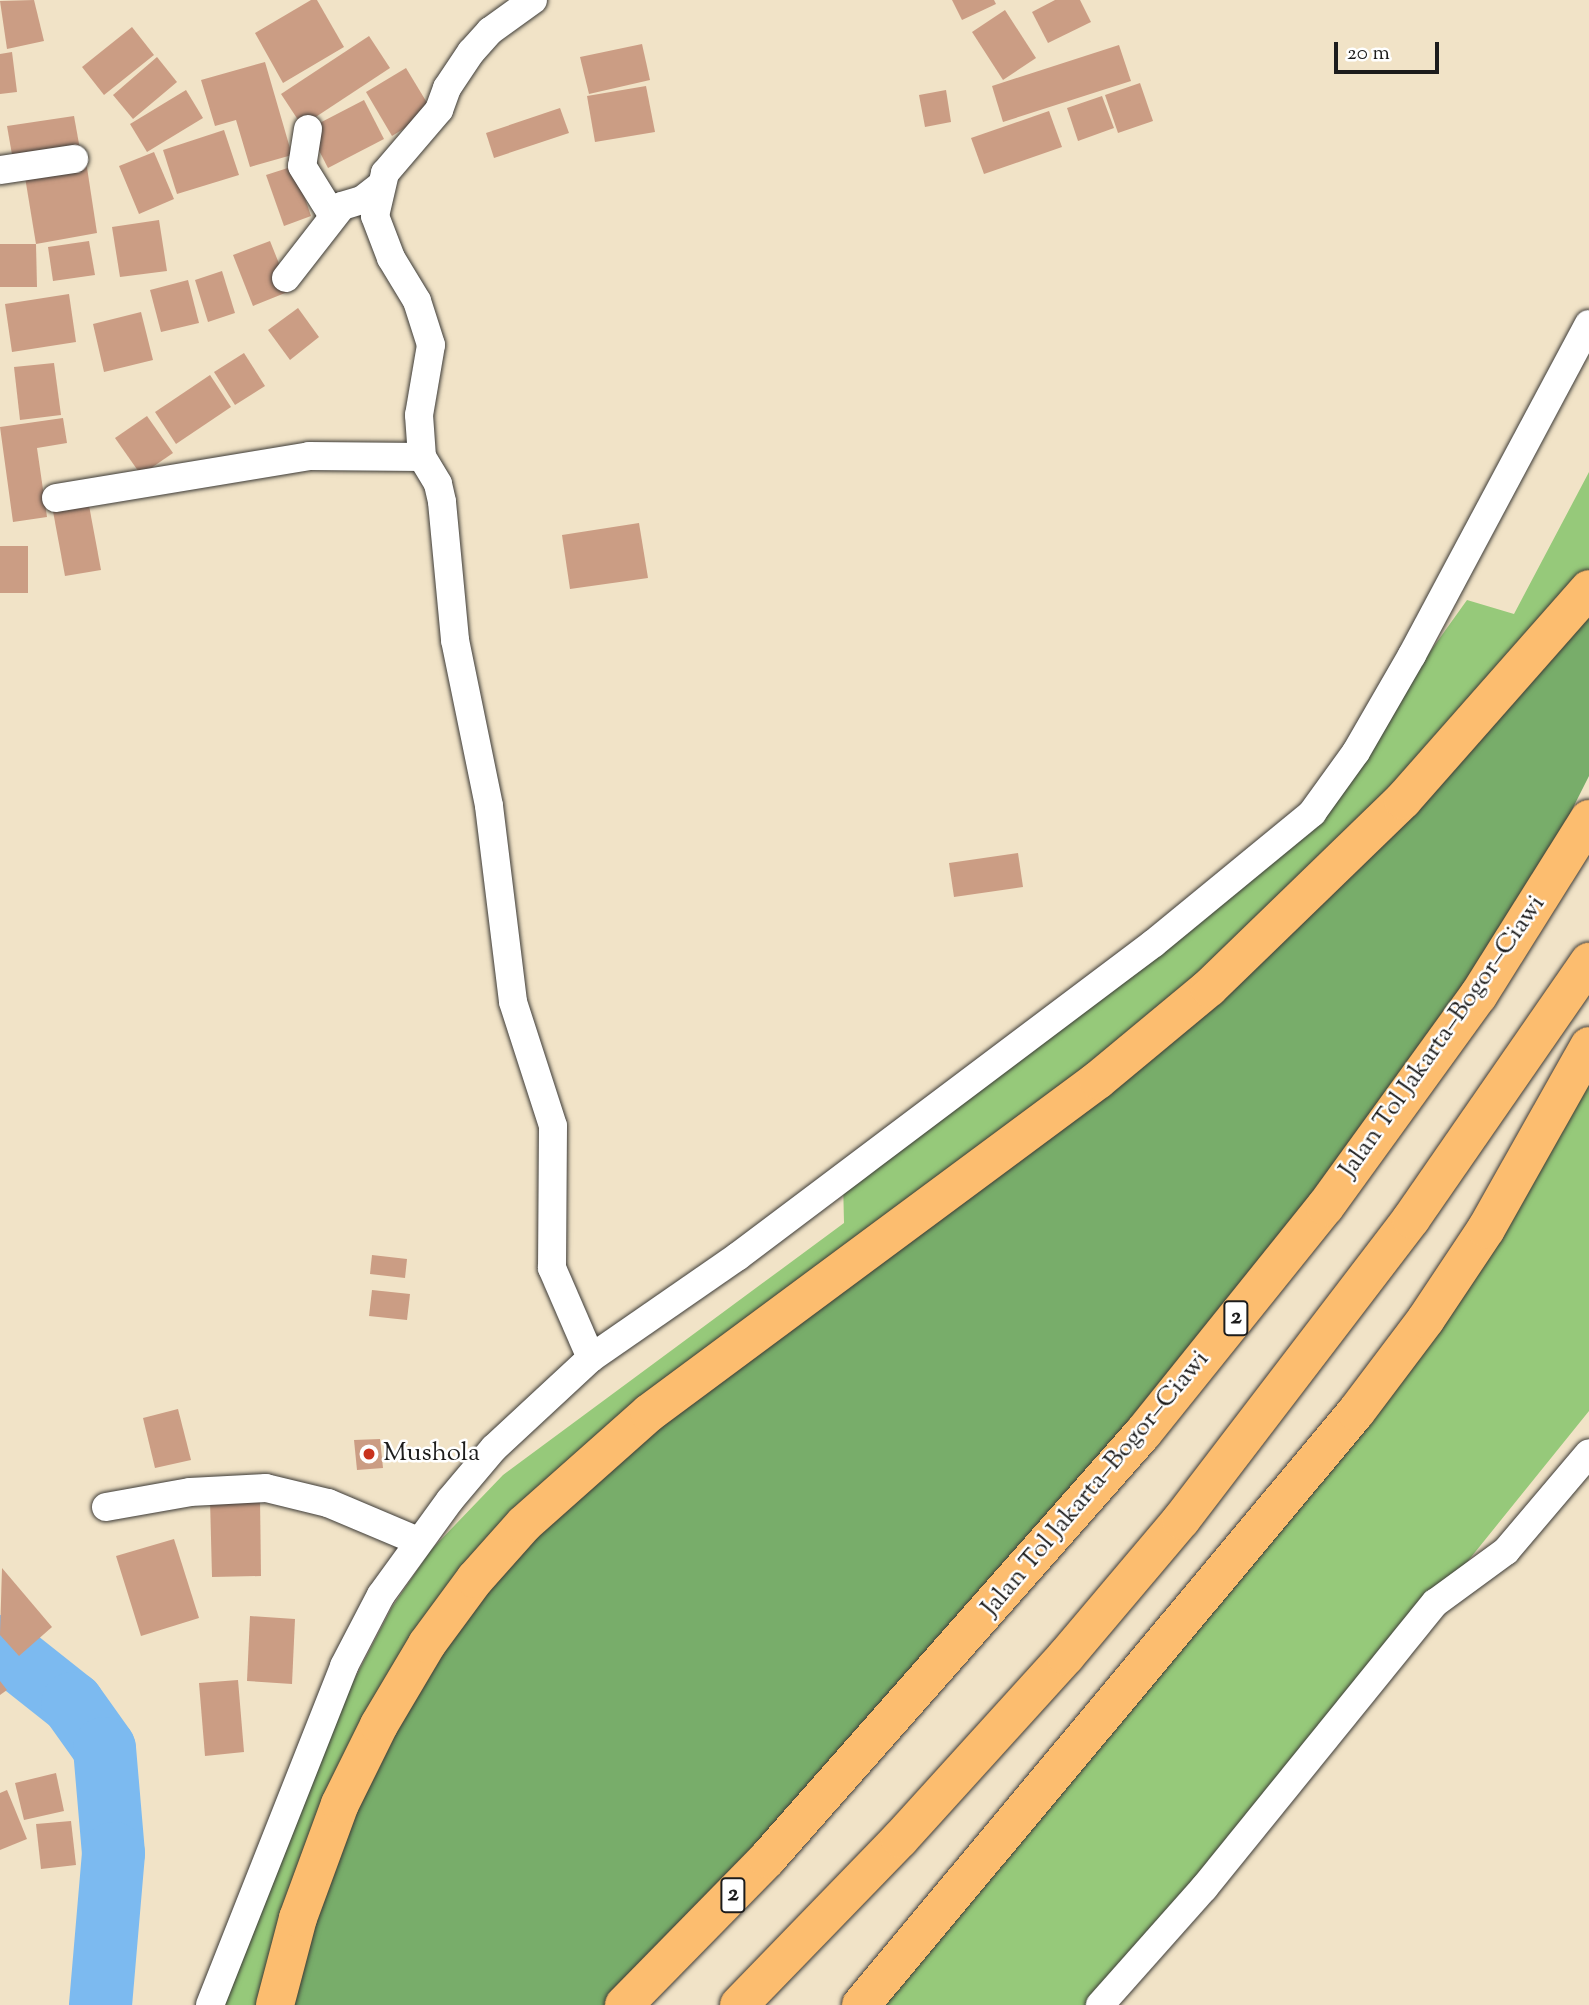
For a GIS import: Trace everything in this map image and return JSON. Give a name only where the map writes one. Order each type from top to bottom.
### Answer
[{"type":"highway","points":[[275,2005],[298,1918],[340,1804],[379,1726],[428,1644],[475,1578],[524,1524],[649,1413],[1098,1080],[1209,988],[1402,800],[1589,589]]},
{"type":"highway","name":"Jalan Tol Jakarta–Bogor–Ciawi","points":[[624,2005],[766,1859],[1143,1433],[1325,1207],[1478,996],[1589,819]]},
{"type":"highway","points":[[739,2005],[928,1809],[1181,1520],[1287,1386],[1410,1219],[1589,962]]},
{"type":"highway","points":[[861,2005],[1356,1412],[1426,1319],[1486,1229],[1589,1046]]},
{"type":"street","points":[[533,0],[490,31],[471,52],[447,88],[439,110],[398,155],[381,185],[374,216],[391,258],[417,300],[431,345],[419,415],[422,457],[438,484],[442,502],[455,640],[489,807],[513,1002],[554,1137],[552,1268],[591,1358]]},
{"type":"street","points":[[308,129],[302,166],[333,216]]},
{"type":"street","points":[[0,170],[74,159]]},
{"type":"street","points":[[286,278],[333,216],[347,202],[362,200],[381,185]]},
{"type":"street","points":[[209,2005],[320,1720],[381,1595],[418,1541],[494,1448],[591,1358],[737,1256],[1154,943],[1312,813],[1356,752],[1412,655],[1589,324]]},
{"type":"street","points":[[56,498],[309,456],[422,457]]},
{"type":"street","points":[[1100,2005],[1204,1888],[1435,1603],[1506,1551],[1589,1453]]},
{"type":"street","points":[[106,1507],[190,1492],[266,1488],[328,1503],[418,1541]]},
{"type":"green space","points":[[1589,472],[1589,589],[275,2005],[210,2005],[290,1803],[392,1607],[431,1550],[503,1475],[844,1223],[843,1180],[1304,828],[1467,600],[1514,614]]},
{"type":"green space","points":[[1589,589],[1589,776],[1478,996],[1325,1207],[624,2005],[275,2005],[340,1804],[524,1524],[1098,1080]]},
{"type":"green space","points":[[1589,1046],[1589,1411],[1204,1888],[1100,2005],[861,2005],[1356,1412]]},
{"type":"building","points":[[34,0],[44,41],[7,49],[0,1]]},
{"type":"building","points":[[311,0],[317,0],[344,47],[283,83],[255,33]]},
{"type":"building","points":[[952,0],[994,0],[996,4],[962,20]]},
{"type":"building","points":[[1055,0],[1080,0],[1091,22],[1048,43],[1032,12]]},
{"type":"building","points":[[1005,10],[1036,58],[1003,80],[972,32]]},
{"type":"building","points":[[132,27],[154,55],[104,95],[82,67]]},
{"type":"building","points":[[369,36],[390,68],[302,126],[281,94]]},
{"type":"building","points":[[642,44],[650,80],[589,94],[580,57]]},
{"type":"building","points":[[1119,45],[1131,81],[1003,122],[992,86]]},
{"type":"building","points":[[12,52],[17,92],[0,94],[0,54]]},
{"type":"building","points":[[157,57],[177,82],[133,119],[113,95]]},
{"type":"building","points":[[265,62],[292,155],[250,167],[236,120],[215,126],[201,80]]},
{"type":"building","points":[[406,68],[432,111],[392,136],[366,92]]},
{"type":"building","points":[[1140,83],[1153,121],[1118,133],[1105,95]]},
{"type":"building","points":[[646,86],[655,132],[595,142],[587,96]]},
{"type":"building","points":[[186,90],[203,118],[147,152],[130,124]]},
{"type":"building","points":[[946,90],[951,122],[925,127],[919,95]]},
{"type":"building","points":[[1102,96],[1114,128],[1078,141],[1067,108]]},
{"type":"building","points":[[364,100],[384,139],[328,168],[308,129]]},
{"type":"building","points":[[560,108],[569,133],[494,158],[486,133]]},
{"type":"building","points":[[1049,111],[1062,147],[984,174],[971,138]]},
{"type":"building","points":[[74,116],[81,155],[14,166],[7,126]]},
{"type":"building","points":[[224,130],[239,175],[177,194],[163,150]]},
{"type":"building","points":[[154,152],[174,199],[139,214],[119,166]]},
{"type":"building","points":[[86,161],[97,233],[36,244],[24,171]]},
{"type":"building","points":[[294,166],[311,216],[284,226],[266,175]]},
{"type":"building","points":[[159,220],[167,271],[120,277],[112,227]]},
{"type":"building","points":[[89,241],[95,275],[53,281],[48,247]]},
{"type":"building","points":[[270,241],[290,291],[253,306],[233,255]]},
{"type":"building","points":[[0,244],[36,244],[37,287],[0,287]]},
{"type":"building","points":[[222,271],[235,313],[208,322],[195,280]]},
{"type":"building","points":[[188,280],[199,323],[161,332],[150,290]]},
{"type":"building","points":[[69,294],[76,342],[12,352],[5,304]]},
{"type":"building","points":[[298,308],[319,337],[290,360],[268,330]]},
{"type":"building","points":[[141,312],[153,360],[104,372],[93,324]]},
{"type":"building","points":[[244,353],[265,386],[235,405],[214,372]]},
{"type":"building","points":[[54,363],[61,415],[20,420],[14,367]]},
{"type":"building","points":[[210,375],[231,407],[176,444],[155,412]]},
{"type":"building","points":[[147,416],[173,453],[141,475],[115,438]]},
{"type":"building","points":[[63,418],[67,443],[37,448],[47,517],[13,522],[0,427]]},
{"type":"building","points":[[88,500],[101,570],[65,576],[52,506]]},
{"type":"building","points":[[639,523],[648,578],[570,589],[562,535]]},
{"type":"building","points":[[0,546],[28,546],[28,593],[0,593]]},
{"type":"building","points":[[1018,853],[1023,887],[954,897],[949,863]]},
{"type":"building","points":[[372,1255],[407,1259],[405,1278],[370,1274]]},
{"type":"building","points":[[372,1290],[410,1294],[407,1320],[369,1316]]},
{"type":"building","points":[[178,1409],[191,1460],[155,1468],[143,1418]]},
{"type":"building","name":"Mushola","points":[[380,1439],[383,1468],[357,1470],[354,1440]]},
{"type":"building","points":[[260,1498],[261,1576],[212,1577],[210,1499]]},
{"type":"building","points":[[174,1539],[199,1618],[141,1636],[116,1556]]},
{"type":"building","points":[[2,1568],[52,1627],[19,1656],[0,1635]]},
{"type":"building","points":[[250,1616],[295,1619],[292,1684],[247,1681]]},
{"type":"building","points":[[238,1680],[244,1752],[205,1756],[199,1683]]},
{"type":"building","points":[[0,1681],[7,1690],[0,1695]]},
{"type":"building","points":[[56,1773],[64,1811],[24,1820],[15,1783]]},
{"type":"building","points":[[7,1790],[27,1839],[0,1850],[0,1793]]},
{"type":"building","points":[[71,1821],[76,1865],[41,1869],[36,1824]]},
{"type":"waterway","points":[[0,1646],[72,1703],[104,1748],[113,1853],[100,2005]]},
{"type":"place","name":"Mushola","points":[[369,1454]]}]
